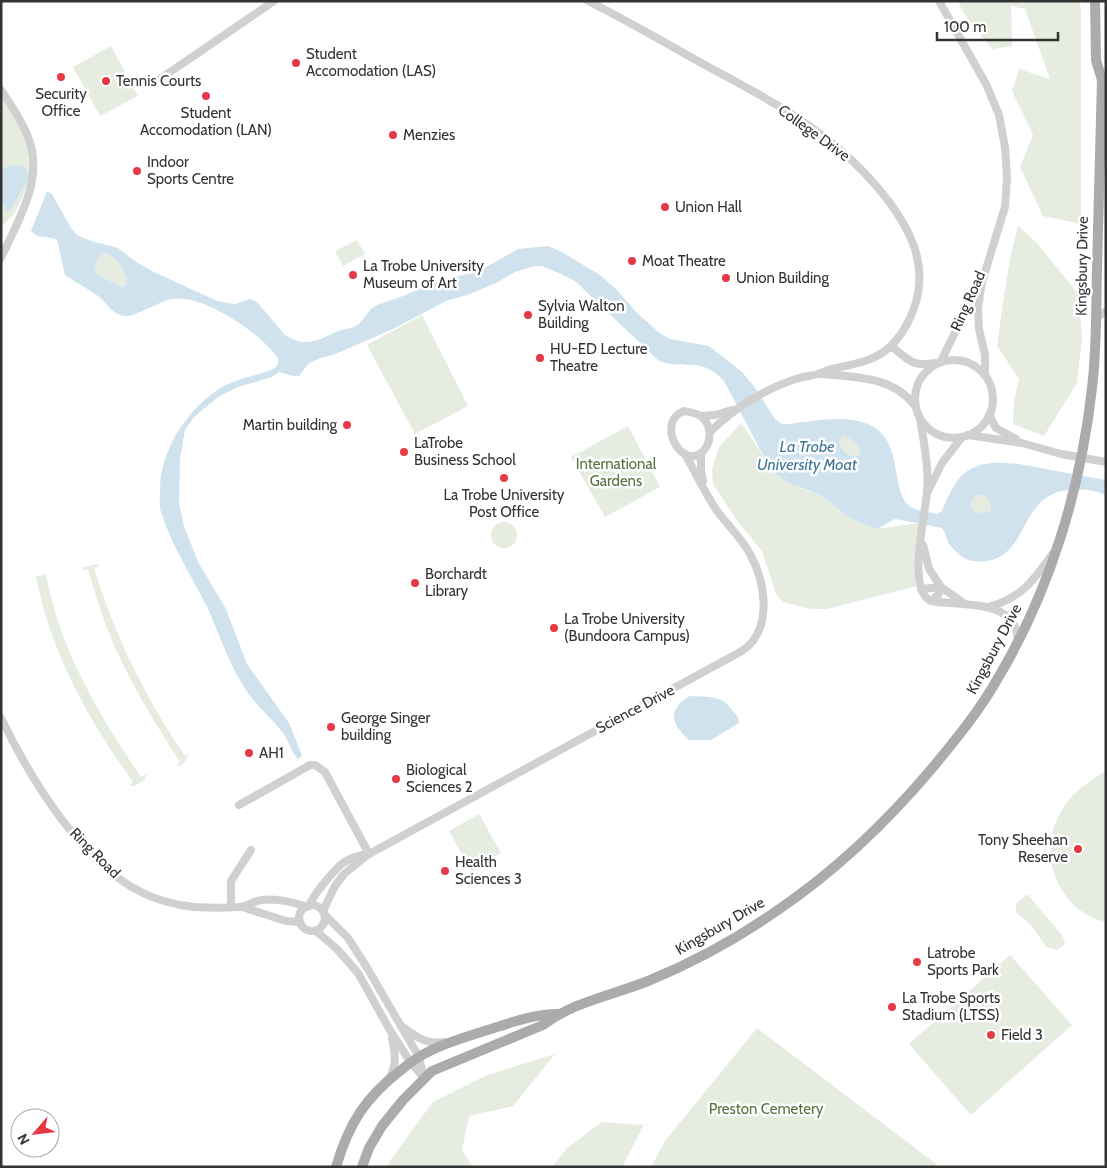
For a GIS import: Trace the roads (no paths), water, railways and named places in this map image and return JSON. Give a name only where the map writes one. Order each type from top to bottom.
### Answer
[{"type":"main road","name":"Kingsbury Drive","points":[[362,1167],[369,1148],[382,1126],[403,1100],[432,1071],[543,1024],[558,1014],[648,981],[700,956],[751,928],[818,881],[868,838],[907,798],[949,748],[983,702],[1018,641],[1057,546],[1080,469],[1092,386],[1104,75],[1096,60],[1095,1]]},
{"type":"main road","name":"Kingsbury Drive","points":[[336,1167],[344,1141],[357,1116],[369,1099],[390,1079],[425,1053],[460,1039],[527,1018],[543,1014],[558,1014]]},
{"type":"street","points":[[154,83],[274,1]]},
{"type":"street","name":"College Drive","points":[[588,1],[757,92],[801,120],[839,148],[856,163],[897,213],[909,234],[917,254],[920,274],[918,296],[913,311],[901,333],[891,346],[876,357],[857,364],[829,369],[819,374],[791,380],[734,410],[710,432]]},
{"type":"street","name":"Ring Road","points":[[939,1],[986,84],[999,115],[1005,147],[1006,207],[982,282],[978,308],[979,329],[985,355],[985,375]]},
{"type":"street","points":[[1,90],[29,139],[34,158],[34,169],[29,195],[1,258]]},
{"type":"street","points":[[1099,194],[1106,207]]},
{"type":"street","name":"Ring Road","points":[[938,362],[964,314],[995,240]]},
{"type":"street","points":[[1096,318],[1106,311]]},
{"type":"street","points":[[891,346],[914,364],[920,366],[953,359],[965,361],[976,366],[985,375],[991,386],[993,399],[989,415],[977,430],[965,436],[942,463],[927,493]]},
{"type":"street","points":[[938,362],[926,371],[918,381],[915,393],[915,406],[920,419],[927,462],[927,493],[919,557],[921,588],[927,599],[931,601],[988,607],[1005,615],[1015,627],[1018,641]]},
{"type":"street","name":"College Drive","points":[[819,374],[878,381],[904,393],[915,406]]},
{"type":"street","name":"College Drive","points":[[701,416],[715,415],[734,410]]},
{"type":"street","points":[[684,411],[701,416],[710,432],[707,446],[701,454],[694,456],[685,454],[673,439],[671,424],[677,413],[684,411]]},
{"type":"street","points":[[989,415],[996,428],[1022,443]]},
{"type":"street","points":[[920,419],[926,427],[943,436],[965,436],[1022,443],[1062,454],[1106,462]]},
{"type":"street","name":"Science Drive","points":[[324,913],[335,886],[344,874],[370,854],[752,644],[760,632],[764,613],[756,568],[750,553],[707,495],[685,454]]},
{"type":"street","name":"Science Drive","points":[[701,454],[700,471],[707,495]]},
{"type":"street","points":[[922,533],[926,561],[935,580],[941,587],[967,605]]},
{"type":"street","points":[[988,607],[1020,593],[1030,584],[1057,546]]},
{"type":"street","points":[[921,588],[941,587]]},
{"type":"street","points":[[931,601],[938,595],[941,587]]},
{"type":"street","name":"Ring Road","points":[[1,718],[33,777],[48,800],[103,866],[127,884],[154,898],[173,904],[196,907],[242,907],[286,921],[300,922]]},
{"type":"street","points":[[239,805],[310,765],[316,765],[325,772],[370,854]]},
{"type":"street","points":[[231,907],[231,881],[251,850]]},
{"type":"street","name":"Science Drive","points":[[308,906],[314,894],[337,867],[353,857],[370,854]]},
{"type":"street","points":[[337,867],[344,874]]},
{"type":"street","name":"Ring Road","points":[[242,907],[262,900],[295,902],[308,906]]},
{"type":"street","points":[[415,1060],[391,1032],[358,972],[337,949],[316,931],[307,930],[300,922],[300,915],[308,906],[318,907],[348,938],[400,1024],[424,1079]]},
{"type":"street","points":[[316,931],[324,924],[324,913]]},
{"type":"street","points":[[400,1024],[416,1038],[435,1044],[460,1039]]},
{"type":"street","points":[[390,1079],[395,1068],[391,1032]]},
{"type":"water","points":[[10,165],[23,166],[30,176],[7,213],[1,197],[1,171]]},
{"type":"water","name":"La Trobe University Moat","points":[[47,191],[52,194],[77,235],[118,248],[136,262],[152,271],[217,301],[235,304],[250,299],[257,302],[285,335],[301,342],[321,339],[338,331],[354,327],[377,305],[406,295],[431,283],[479,271],[518,249],[548,246],[600,275],[616,289],[637,313],[661,334],[670,339],[709,346],[742,372],[753,385],[775,419],[782,424],[838,419],[855,420],[870,425],[881,433],[889,444],[901,494],[907,503],[915,509],[937,514],[942,511],[952,488],[964,473],[989,463],[1012,463],[1106,480],[1106,495],[1084,490],[1069,490],[1053,494],[1041,502],[1033,512],[1011,548],[1001,556],[987,561],[964,558],[948,542],[942,528],[895,519],[877,529],[860,523],[847,516],[821,495],[788,483],[776,474],[761,451],[724,381],[715,373],[700,366],[677,365],[659,361],[575,281],[542,266],[534,266],[515,272],[496,283],[470,294],[446,301],[393,329],[333,355],[320,358],[308,364],[299,376],[279,372],[272,377],[238,387],[218,397],[194,417],[185,430],[180,459],[179,504],[184,526],[198,562],[226,609],[247,664],[289,723],[302,756],[298,759],[283,733],[248,693],[239,678],[209,611],[171,538],[160,505],[161,478],[164,464],[169,449],[184,423],[204,400],[216,391],[230,383],[275,368],[278,364],[278,358],[270,348],[245,327],[214,308],[199,302],[171,299],[129,316],[116,313],[98,296],[65,275],[57,240],[37,236],[31,231]],"holes":[[[104,253],[112,256],[119,264],[127,281],[125,286],[122,287],[98,275],[95,271],[97,259]],[[843,436],[853,441],[858,446],[861,455],[853,456],[847,454],[839,441]],[[976,495],[984,495],[990,502],[991,508],[990,511],[982,513],[974,511],[970,505]]]},
{"type":"water","points":[[689,696],[710,697],[724,702],[738,717],[739,723],[711,740],[689,740],[675,723],[674,713],[677,707]]},
{"type":"place","name":"Student Accomodation (LAS)","points":[[296,63]]},
{"type":"place","name":"Security Office","points":[[61,77]]},
{"type":"place","name":"Tennis Courts","points":[[106,81]]},
{"type":"place","name":"Student Accomodation (LAN)","points":[[206,96]]},
{"type":"place","name":"Menzies","points":[[393,135]]},
{"type":"place","name":"Indoor Sports Centre","points":[[137,171]]},
{"type":"place","name":"Union Hall","points":[[665,207]]},
{"type":"place","name":"Moat Theatre","points":[[632,261]]},
{"type":"place","name":"La Trobe University Museum of Art","points":[[353,275]]},
{"type":"place","name":"Union Building","points":[[726,278]]},
{"type":"place","name":"Sylvia Walton Building","points":[[528,315]]},
{"type":"place","name":"HU-ED Lecture Theatre","points":[[540,358]]},
{"type":"place","name":"Martin building","points":[[347,425]]},
{"type":"place","name":"LaTrobe Business School","points":[[404,452]]},
{"type":"place","name":"La Trobe University Post Office","points":[[504,478]]},
{"type":"place","name":"Borchardt Library","points":[[415,583]]},
{"type":"place","name":"La Trobe University (Bundoora Campus)","points":[[554,628]]},
{"type":"place","name":"George Singer building","points":[[331,727]]},
{"type":"place","name":"AH1","points":[[249,753]]},
{"type":"place","name":"Biological Sciences 2","points":[[396,779]]},
{"type":"place","name":"Tony Sheehan Reserve","points":[[1078,849]]},
{"type":"place","name":"Health Sciences 3","points":[[445,871]]},
{"type":"place","name":"Latrobe Sports Park","points":[[917,962]]},
{"type":"place","name":"La Trobe Sports Stadium (LTSS)","points":[[892,1007]]},
{"type":"place","name":"Field 3","points":[[991,1035]]},
{"type":"park label","name":"International Gardens","points":[[616,472]]},
{"type":"park label","name":"Preston Cemetery","points":[[766,1109]]}]
